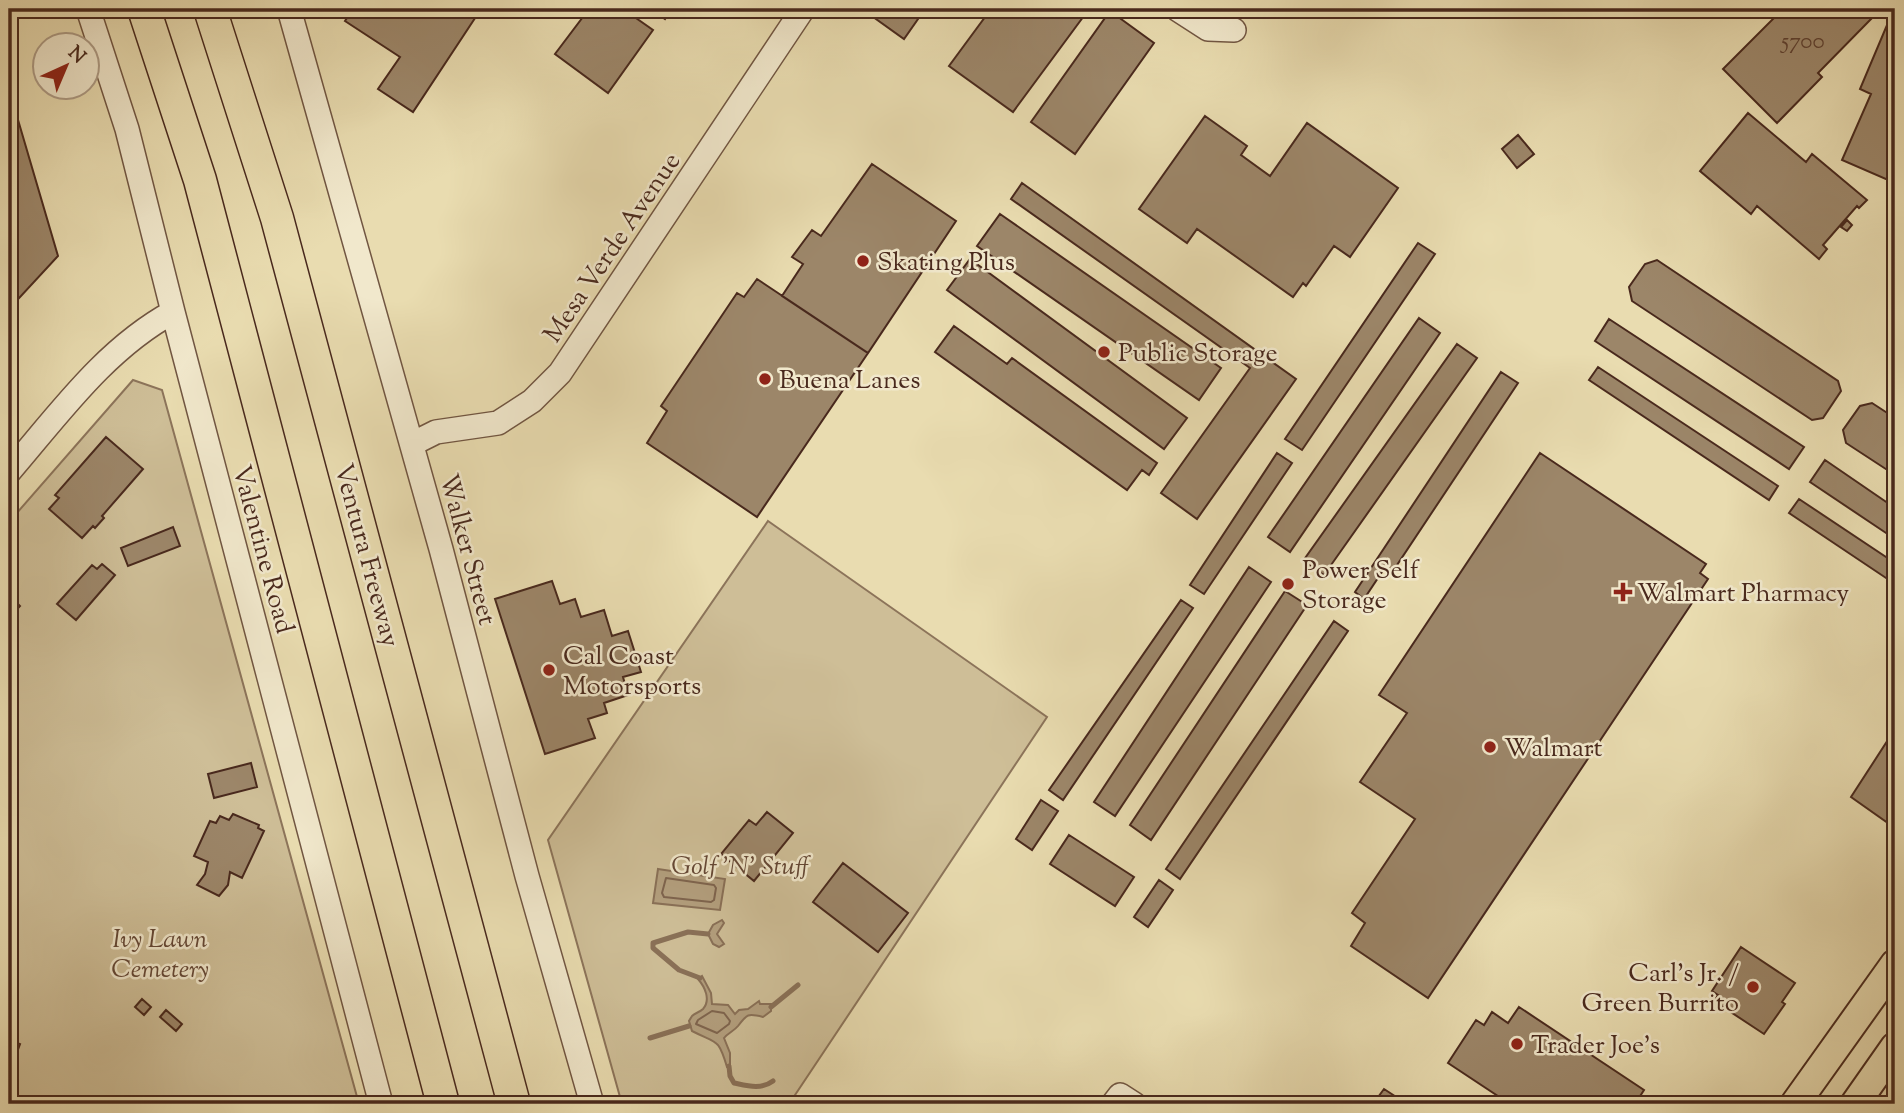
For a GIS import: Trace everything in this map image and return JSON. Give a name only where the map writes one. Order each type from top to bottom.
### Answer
[{"type":"highway","points":[[144,9],[201,180],[442,1102]]},
{"type":"highway","name":"Ventura Freeway","points":[[210,9],[277,218],[514,1104]]},
{"type":"main road","points":[[1795,1104],[1895,964]]},
{"type":"main road","points":[[1855,1104],[1895,1047]]},
{"type":"street","name":"Valentine Road","points":[[88,9],[127,129],[381,1104]]},
{"type":"street","name":"Walker Street","points":[[289,9],[412,444],[527,876],[592,1104]]},
{"type":"street","name":"Mesa Verde Avenue","points":[[412,444],[436,432],[498,423],[532,401],[560,373],[803,9]]},
{"type":"street","points":[[1178,9],[1208,29],[1234,30]]},
{"type":"street","points":[[9,472],[104,362],[134,336],[173,312]]},
{"type":"green space","name":"Ivy Lawn Cemetery","points":[[133,380],[162,390],[359,1104],[9,1104],[9,522]]},
{"type":"green space","name":"Golf 'N' Stuff","points":[[768,521],[1047,717],[789,1104],[622,1104],[548,840]]},
{"type":"water","points":[[658,869],[725,879],[720,910],[653,903]]},
{"type":"water","points":[[722,920],[724,923],[717,934],[724,944],[719,947],[713,944],[708,934],[713,925]]},
{"type":"water","points":[[702,976],[711,993],[712,1004],[728,1005],[735,1014],[759,1001],[760,1004],[771,1004],[771,1011],[763,1017],[748,1016],[724,1038],[730,1053],[730,1066],[727,1067],[719,1046],[692,1031],[689,1021],[707,1002],[705,990],[698,979]]},
{"type":"building","points":[[353,9],[481,9],[413,112],[378,89],[400,57],[345,21]]},
{"type":"building","points":[[589,9],[623,9],[653,30],[608,93],[555,54]]},
{"type":"building","points":[[651,9],[672,9],[665,19]]},
{"type":"building","points":[[862,9],[925,9],[904,39]]},
{"type":"building","points":[[991,9],[1089,9],[1013,112],[949,66]]},
{"type":"building","points":[[1774,9],[1864,9],[1873,17],[1818,73],[1822,77],[1777,123],[1723,69],[1777,15]]},
{"type":"building","points":[[1110,11],[1154,43],[1075,154],[1031,122]]},
{"type":"building","points":[[1887,25],[1895,28],[1895,183],[1842,160],[1871,94],[1860,89]]},
{"type":"building","points":[[16,113],[58,256],[9,309],[9,115]]},
{"type":"building","points":[[1748,113],[1806,162],[1812,154],[1867,200],[1859,208],[1857,206],[1823,245],[1827,249],[1819,259],[1757,206],[1751,214],[1700,171]]},
{"type":"building","points":[[1205,116],[1247,146],[1241,155],[1270,176],[1307,123],[1398,188],[1350,257],[1334,246],[1306,286],[1303,283],[1293,297],[1197,229],[1187,243],[1139,209]]},
{"type":"building","points":[[1518,135],[1534,154],[1517,168],[1502,149]]},
{"type":"building","name":"Skating Plus","points":[[872,164],[956,221],[868,353],[782,296],[803,264],[792,257],[812,230],[821,236]]},
{"type":"building","points":[[1022,183],[1296,379],[1197,519],[1161,493],[1250,368],[1011,199]]},
{"type":"building","points":[[1000,214],[1221,368],[1199,400],[977,246]]},
{"type":"building","points":[[1847,220],[1852,225],[1847,231],[1841,227]]},
{"type":"building","points":[[1418,243],[1435,254],[1302,450],[1285,439]]},
{"type":"building","points":[[970,259],[1187,418],[1164,449],[947,290]]},
{"type":"building","points":[[1657,260],[1838,381],[1841,391],[1823,418],[1812,420],[1632,301],[1629,287],[1645,264]]},
{"type":"building","name":"Buena Lanes","points":[[757,279],[868,353],[757,517],[647,443],[667,411],[661,406],[737,293],[744,297]]},
{"type":"building","points":[[1419,318],[1440,333],[1290,552],[1268,537]]},
{"type":"building","points":[[1609,319],[1804,447],[1789,469],[1595,341]]},
{"type":"building","points":[[954,326],[1007,364],[1012,358],[1157,463],[1149,475],[1142,470],[1127,490],[935,352]]},
{"type":"building","points":[[1457,344],[1477,358],[1324,575],[1303,561]]},
{"type":"building","points":[[1598,367],[1778,486],[1769,500],[1589,380]]},
{"type":"building","points":[[1501,372],[1518,383],[1391,574],[1384,569],[1364,599],[1355,592]]},
{"type":"building","points":[[1872,403],[1895,418],[1895,475],[1846,443],[1843,430],[1860,406]]},
{"type":"building","points":[[106,437],[143,469],[102,516],[104,518],[82,538],[49,509],[59,498],[55,495]]},
{"type":"building","points":[[1277,453],[1292,463],[1204,594],[1190,585]]},
{"type":"building","name":"Walmart","points":[[1540,453],[1706,564],[1700,573],[1708,579],[1428,998],[1351,946],[1365,923],[1352,913],[1415,819],[1360,782],[1407,713],[1379,695]]},
{"type":"building","points":[[1825,460],[1895,508],[1895,539],[1810,482]]},
{"type":"building","points":[[1799,499],[1895,563],[1895,584],[1789,513]]},
{"type":"building","points":[[173,527],[180,546],[128,566],[121,548]]},
{"type":"building","points":[[102,564],[115,575],[76,620],[57,604],[92,565],[97,569]]},
{"type":"building","points":[[1249,567],[1271,582],[1115,816],[1094,802]]},
{"type":"building","points":[[552,581],[560,604],[575,599],[581,617],[604,610],[612,636],[628,631],[641,672],[623,677],[628,695],[604,703],[607,713],[588,719],[595,738],[545,754],[495,599]]},
{"type":"building","points":[[1285,591],[1307,605],[1151,840],[1130,825]]},
{"type":"building","points":[[9,595],[20,606],[9,618]]},
{"type":"building","points":[[1181,600],[1193,608],[1063,800],[1049,790]]},
{"type":"building","points":[[1334,621],[1348,631],[1180,879],[1166,869]]},
{"type":"building","points":[[1895,729],[1895,828],[1851,797]]},
{"type":"building","points":[[251,763],[257,787],[214,798],[208,774]]},
{"type":"building","points":[[1041,800],[1058,811],[1032,850],[1016,839]]},
{"type":"building","points":[[767,812],[793,833],[754,881],[721,854],[749,820],[756,825]]},
{"type":"building","points":[[233,814],[259,825],[258,828],[264,831],[242,878],[230,872],[228,885],[219,896],[197,885],[205,874],[208,862],[194,856],[210,821],[216,823],[220,816],[229,820]]},
{"type":"building","points":[[1069,835],[1134,877],[1115,906],[1050,864]]},
{"type":"building","points":[[843,863],[908,913],[878,952],[813,902]]},
{"type":"building","points":[[1159,880],[1173,890],[1148,927],[1134,917]]},
{"type":"building","name":"Carl's Jr. / Green Burrito","points":[[1741,947],[1795,983],[1782,1002],[1785,1004],[1764,1034],[1714,1001],[1718,995],[1712,991]]},
{"type":"building","points":[[142,999],[151,1007],[144,1015],[135,1007]]},
{"type":"building","name":"Trader Joe's","points":[[1519,1007],[1644,1090],[1635,1104],[1510,1104],[1448,1063],[1476,1020],[1484,1025],[1492,1012],[1508,1023]]},
{"type":"building","points":[[166,1010],[182,1024],[176,1031],[160,1017]]},
{"type":"building","points":[[9,1040],[20,1044],[16,1055],[9,1053]]},
{"type":"building","points":[[1384,1089],[1407,1104],[1373,1104]]},
{"type":"waterway","points":[[700,978],[679,970],[653,948],[653,943],[688,932],[708,934]]},
{"type":"waterway","points":[[771,1007],[798,985]]},
{"type":"waterway","points":[[650,1038],[689,1026]]},
{"type":"waterway","points":[[729,1066],[734,1083],[759,1086],[773,1081]]},
{"type":"place","name":"Skating Plus","points":[[863,261]]},
{"type":"place","name":"Public Storage","points":[[1104,352]]},
{"type":"place","name":"Buena Lanes","points":[[765,379]]},
{"type":"place","name":"Power Self Storage","points":[[1288,584]]},
{"type":"place","name":"Walmart Pharmacy","points":[[1623,592]]},
{"type":"place","name":"Cal Coast Motorsports","points":[[549,670]]},
{"type":"place","name":"Walmart","points":[[1490,747]]},
{"type":"place","name":"Carl's Jr. / Green Burrito","points":[[1753,987]]},
{"type":"place","name":"Trader Joe's","points":[[1517,1044]]}]
